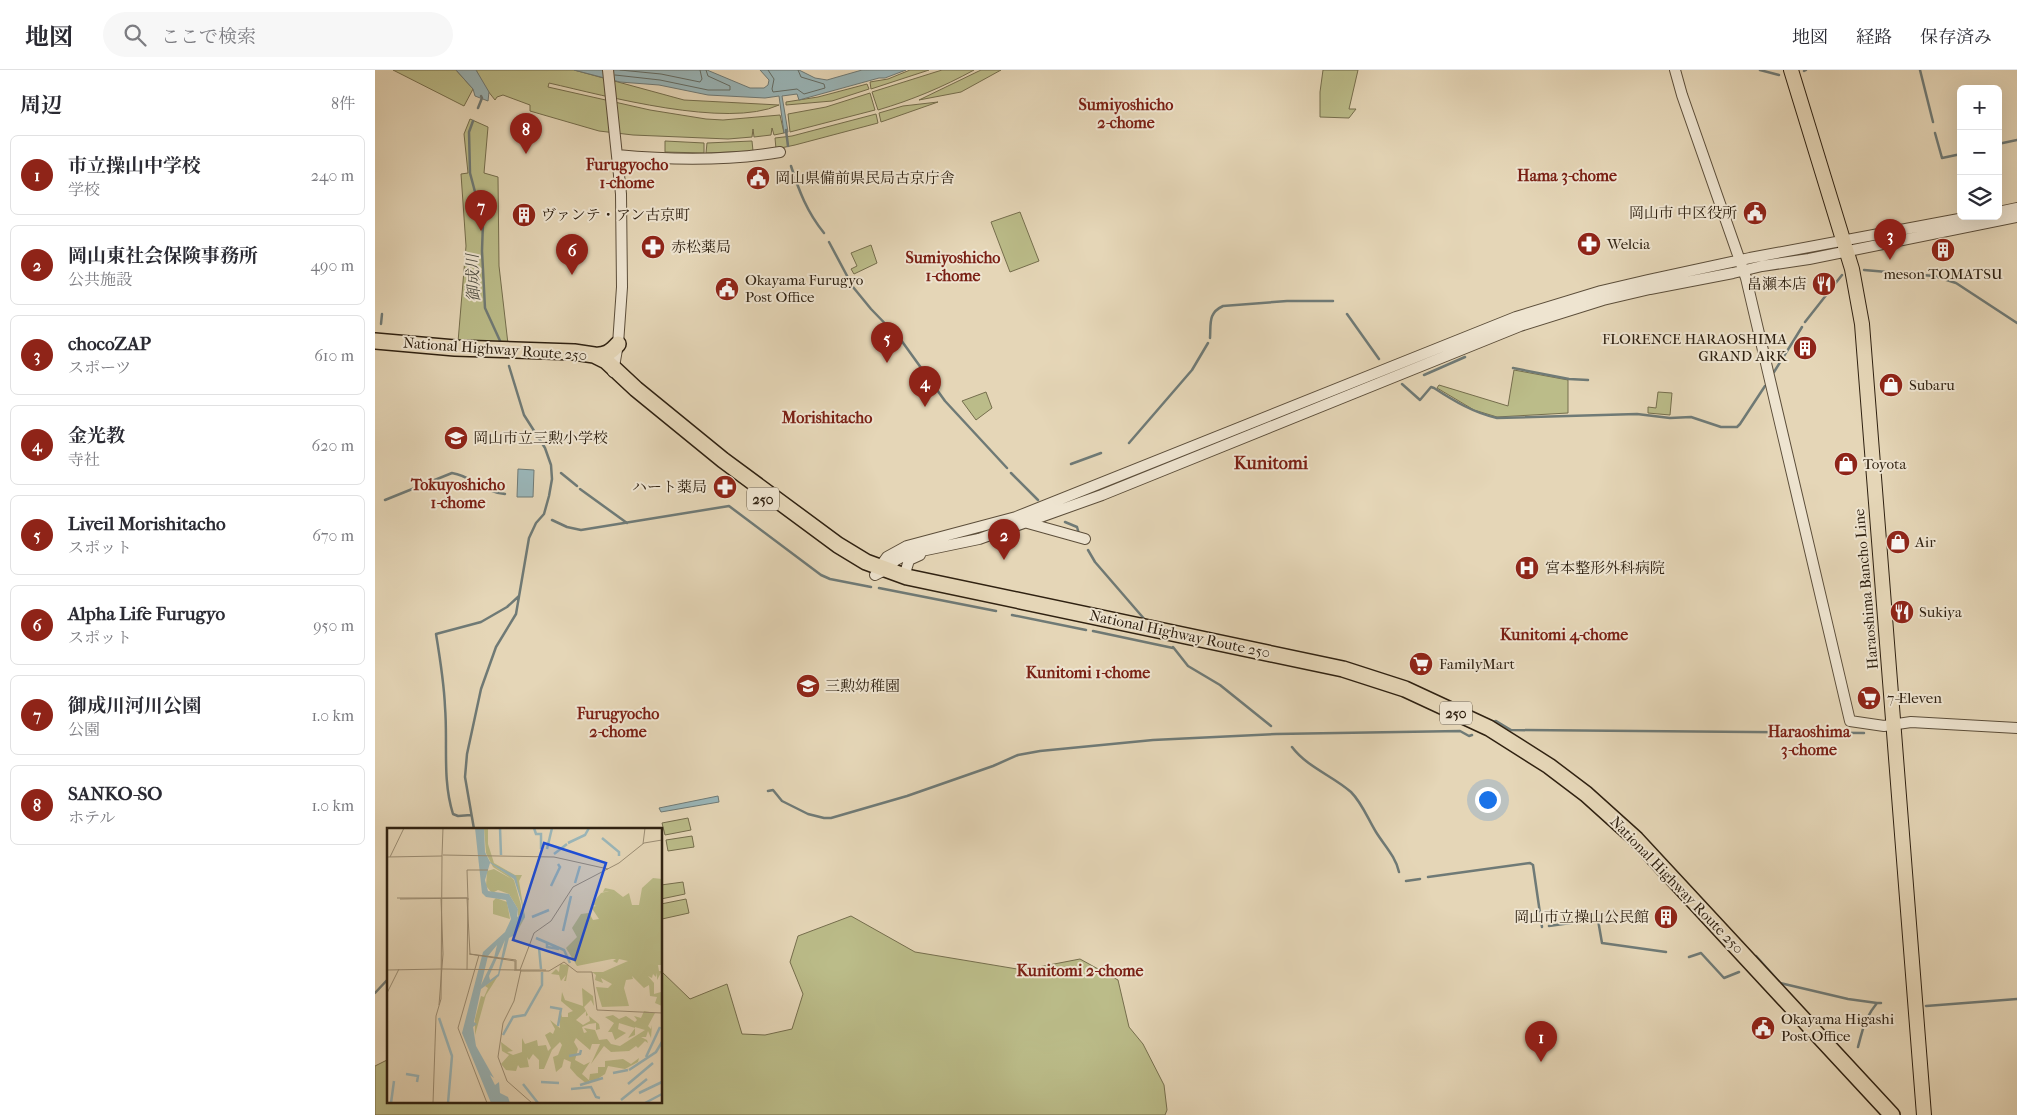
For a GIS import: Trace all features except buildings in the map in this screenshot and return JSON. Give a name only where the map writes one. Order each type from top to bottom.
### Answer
[{"type":"highway","name":"National Highway Route 250","points":[[375,341],[455,348],[574,352],[594,355],[606,361],[613,372],[750,481],[838,545],[900,583],[1339,674],[1403,695],[1481,732],[1547,772],[1583,799],[1632,845],[1719,936],[1880,1115]]},
{"type":"highway","points":[[594,355],[602,356],[609,353],[618,344]]},
{"type":"highway","name":"National Highway Route 250","points":[[375,348],[515,359],[573,358],[590,362],[613,372]]},
{"type":"highway","name":"National Highway Route 250","points":[[880,571],[1343,669],[1405,690],[1489,728],[1549,766],[1586,794],[1637,839],[1892,1115]]},
{"type":"main road","name":"Haraoshima Bancho Line","points":[[1791,70],[1857,290],[1863,324],[1924,1115]]},
{"type":"street","points":[[608,70],[621,194],[622,287],[618,344],[613,372]]},
{"type":"street","points":[[1675,70],[1742,266],[1850,722],[1884,726],[1911,722],[2017,728]]},
{"type":"street","points":[[616,151],[696,158],[755,156],[780,152]]},
{"type":"street","points":[[2002,211],[2017,208]]},
{"type":"street","points":[[880,571],[887,557],[907,546],[1015,517],[1516,317],[1601,291],[1844,246],[2017,217]]},
{"type":"street","points":[[1844,246],[1958,220]]},
{"type":"street","points":[[880,571],[901,557],[979,539],[1102,495],[1520,326],[1612,298],[1742,266]]},
{"type":"street","points":[[1015,517],[1025,523],[1085,539]]},
{"type":"street","points":[[907,577],[906,570],[909,560],[937,548]]},
{"type":"green space","points":[[393,70],[456,70],[473,89],[464,106]]},
{"type":"green space","points":[[476,70],[574,70],[684,100],[779,105],[757,111],[729,114],[698,112],[633,102],[549,83],[548,87],[650,110],[706,119],[723,120],[780,115],[784,133],[774,135],[772,128],[771,135],[754,137],[753,129],[752,137],[728,139],[633,135],[599,131],[530,111],[530,105],[503,95],[495,100],[484,86]]},
{"type":"green space","points":[[910,70],[929,70],[871,89],[870,82],[888,79]]},
{"type":"green space","points":[[942,70],[974,70],[927,93],[878,110],[872,92]]},
{"type":"green space","points":[[981,70],[1001,70],[961,92],[919,100]]},
{"type":"green space","points":[[1323,70],[1358,70],[1349,109],[1356,109],[1349,118],[1320,117],[1320,92]]},
{"type":"green space","points":[[867,84],[869,89],[832,101],[786,105],[786,102],[818,97]]},
{"type":"green space","points":[[870,93],[875,110],[790,132],[788,114],[826,107]]},
{"type":"green space","points":[[938,102],[881,122],[879,113],[903,106]]},
{"type":"green space","points":[[876,114],[878,123],[776,149],[775,138],[792,136]]},
{"type":"green space","points":[[470,119],[488,127],[484,173],[498,177],[499,266],[508,344],[458,342],[466,246],[461,174],[468,173],[464,134]]},
{"type":"green space","points":[[665,141],[704,143],[704,153],[665,152]]},
{"type":"green space","points":[[752,141],[753,151],[706,153],[707,143]]},
{"type":"green space","points":[[1020,212],[1039,261],[1010,272],[991,222]]},
{"type":"green space","points":[[871,245],[877,263],[854,274],[851,269],[857,266],[851,253]]},
{"type":"green space","points":[[1514,370],[1568,380],[1568,413],[1497,417],[1474,410],[1437,388],[1439,385],[1508,406]]},
{"type":"green space","points":[[986,392],[992,408],[976,420],[962,401]]},
{"type":"green space","points":[[1658,392],[1672,393],[1670,415],[1648,413],[1648,407],[1656,408]]},
{"type":"green space","points":[[688,818],[691,830],[665,835],[662,823]]},
{"type":"green space","points":[[692,836],[694,847],[668,851],[666,840]]},
{"type":"green space","points":[[683,882],[685,894],[663,899],[663,885]]},
{"type":"green space","points":[[686,899],[689,913],[663,919],[663,904]]},
{"type":"green space","points":[[851,916],[915,952],[1023,970],[1080,959],[1118,980],[1129,1027],[1143,1044],[1164,1085],[1167,1110],[1165,1115],[375,1115],[375,1066],[387,1060],[387,1102],[663,1102],[663,973],[690,999],[727,984],[742,1034],[765,1035],[792,1029],[803,994],[790,962],[798,936]]},
{"type":"water","points":[[456,70],[476,70],[489,92],[488,101],[475,96],[473,89]]},
{"type":"water","points":[[574,70],[707,70],[750,88],[764,88],[768,85],[769,80],[760,70],[799,70],[815,78],[827,80],[862,70],[906,70],[885,78],[799,100],[797,94],[782,96],[788,132],[784,133],[779,96],[765,98],[708,95],[659,85],[620,82]]},
{"type":"water","points":[[518,469],[534,470],[533,497],[517,497]]},
{"type":"water","points":[[718,796],[719,802],[661,812],[659,808]]},
{"type":"waterway","points":[[1760,70],[1779,75]]},
{"type":"waterway","points":[[1920,70],[1933,122]]},
{"type":"waterway","points":[[478,108],[481,96]]},
{"type":"waterway","name":"御成川","points":[[473,121],[469,132],[470,173],[483,222],[482,251],[485,308],[501,343]]},
{"type":"waterway","points":[[786,130],[788,146]]},
{"type":"waterway","points":[[1935,133],[1942,158],[1957,155]]},
{"type":"waterway","points":[[2002,143],[2017,140]]},
{"type":"waterway","points":[[791,166],[804,201],[824,233]]},
{"type":"waterway","points":[[829,242],[853,287],[901,340],[945,401],[1007,468]]},
{"type":"waterway","points":[[1864,270],[1934,276],[1956,283],[2017,323]]},
{"type":"waterway","points":[[1805,322],[1842,275]]},
{"type":"waterway","points":[[1210,338],[1213,315],[1223,306],[1287,301],[1333,301]]},
{"type":"waterway","points":[[381,324],[382,314]]},
{"type":"waterway","points":[[1347,314],[1379,359]]},
{"type":"waterway","points":[[1774,372],[1802,327]]},
{"type":"waterway","points":[[1129,443],[1192,370],[1208,343]]},
{"type":"waterway","points":[[1424,375],[1465,357]]},
{"type":"waterway","points":[[474,828],[465,777],[467,754],[481,689],[496,647],[516,614],[529,538],[536,523],[544,514],[552,479],[551,465],[545,448],[524,415],[509,366]]},
{"type":"waterway","points":[[1513,368],[1569,379],[1588,380]]},
{"type":"waterway","points":[[1402,384],[1420,400],[1431,387],[1472,410],[1497,418],[1637,414],[1670,418],[1691,417],[1721,427],[1737,427],[1765,386]]},
{"type":"waterway","points":[[1071,464],[1101,453]]},
{"type":"waterway","points":[[385,500],[452,473],[466,477],[497,493],[505,494]]},
{"type":"waterway","points":[[561,473],[577,486]]},
{"type":"waterway","points":[[1011,473],[1038,500]]},
{"type":"waterway","points":[[580,489],[627,523]]},
{"type":"waterway","points":[[552,520],[567,527],[581,530],[729,506],[821,575],[830,579],[871,587]]},
{"type":"waterway","points":[[1065,522],[1077,527],[1079,534]]},
{"type":"waterway","points":[[1088,550],[1095,562],[1146,621]]},
{"type":"waterway","points":[[879,588],[996,611]]},
{"type":"waterway","points":[[471,815],[458,816],[453,814],[450,801],[446,774],[446,720],[442,670],[436,634],[481,622],[507,607],[519,596]]},
{"type":"waterway","points":[[1012,615],[1086,630]]},
{"type":"waterway","points":[[1093,631],[1173,648]]},
{"type":"waterway","points":[[1173,647],[1188,666],[1220,685],[1271,726]]},
{"type":"waterway","points":[[1492,722],[1496,721],[1511,730],[1864,733]]},
{"type":"waterway","points":[[768,791],[773,790],[782,801],[808,814],[831,818],[907,796],[993,766],[1018,755],[1040,751],[1153,740],[1276,734],[1460,731],[1469,736],[1472,735]]},
{"type":"waterway","points":[[1292,747],[1305,760],[1344,786],[1355,796],[1376,832],[1393,856],[1399,872]]},
{"type":"waterway","points":[[1428,877],[1530,863],[1533,865],[1542,927]]},
{"type":"waterway","points":[[1406,881],[1420,879]]},
{"type":"waterway","points":[[1549,926],[1592,920]]},
{"type":"waterway","points":[[1598,920],[1602,943],[1666,952]]},
{"type":"waterway","points":[[1689,957],[1701,953],[1724,978],[1739,972]]},
{"type":"waterway","points":[[1756,956],[1780,983],[1848,999],[1877,1003]]},
{"type":"waterway","points":[[375,993],[387,980]]},
{"type":"waterway","points":[[1926,1006],[2017,999]]},
{"type":"waterway","points":[[1858,1047],[1867,1019],[1877,1003],[1881,1003]]},
{"type":"place","name":"SANKO-SO","points":[[526,154]]},
{"type":"place","name":"岡山県備前県民局古京庁舎","points":[[758,178]]},
{"type":"place","name":"岡山市 中区役所","points":[[1755,213]]},
{"type":"place","name":"ヴァンテ・アン古京町","points":[[524,215]]},
{"type":"place","name":"御成川河川公園","points":[[481,231]]},
{"type":"place","name":"Welcia","points":[[1589,244]]},
{"type":"place","name":"赤松薬局","points":[[653,247]]},
{"type":"place","name":"meson TOMATSU","points":[[1943,250]]},
{"type":"place","name":"chocoZAP","points":[[1890,260]]},
{"type":"place","name":"Alpha Life Furugyo","points":[[572,275]]},
{"type":"place","name":"畠瀬本店","points":[[1824,284]]},
{"type":"place","name":"Okayama Furugyo Post Office","points":[[727,289]]},
{"type":"place","name":"FLORENCE HARAOSHIMA GRAND ARK","points":[[1805,348]]},
{"type":"place","name":"Liveil Morishitacho","points":[[887,363]]},
{"type":"place","name":"Subaru","points":[[1891,385]]},
{"type":"place","name":"金光教","points":[[925,407]]},
{"type":"place","name":"岡山市立三勲小学校","points":[[456,438]]},
{"type":"place","name":"Toyota","points":[[1846,464]]},
{"type":"place","name":"ハート薬局","points":[[725,487]]},
{"type":"place","name":"Air","points":[[1898,542]]},
{"type":"place","name":"岡山東社会保険事務所","points":[[1004,560]]},
{"type":"place","name":"宮本整形外科病院","points":[[1527,568]]},
{"type":"place","name":"Sukiya","points":[[1902,612]]},
{"type":"place","name":"FamilyMart","points":[[1421,664]]},
{"type":"place","name":"三勲幼稚園","points":[[808,686]]},
{"type":"place","name":"7-Eleven","points":[[1869,698]]},
{"type":"place","name":"岡山市立操山公民館","points":[[1666,917]]},
{"type":"place","name":"Okayama Higashi Post Office","points":[[1763,1028]]},
{"type":"place","name":"市立操山中学校","points":[[1541,1062]]},
{"type":"district","name":"Sumiyoshicho 2-chome","points":[[1126,113]]},
{"type":"district","name":"Furugyocho 1-chome","points":[[627,173]]},
{"type":"district","name":"Hama 3-chome","points":[[1567,175]]},
{"type":"district","name":"Sumiyoshicho 1-chome","points":[[953,266]]},
{"type":"district","name":"Morishitacho","points":[[827,417]]},
{"type":"district","name":"Kunitomi","points":[[1271,463]]},
{"type":"district","name":"Tokuyoshicho 1-chome","points":[[458,493]]},
{"type":"district","name":"Kunitomi 4-chome","points":[[1564,634]]},
{"type":"district","name":"Kunitomi 1-chome","points":[[1088,672]]},
{"type":"district","name":"Furugyocho 2-chome","points":[[618,722]]},
{"type":"district","name":"Haraoshima 3-chome","points":[[1809,740]]},
{"type":"district","name":"Kunitomi 2-chome","points":[[1080,970]]}]
